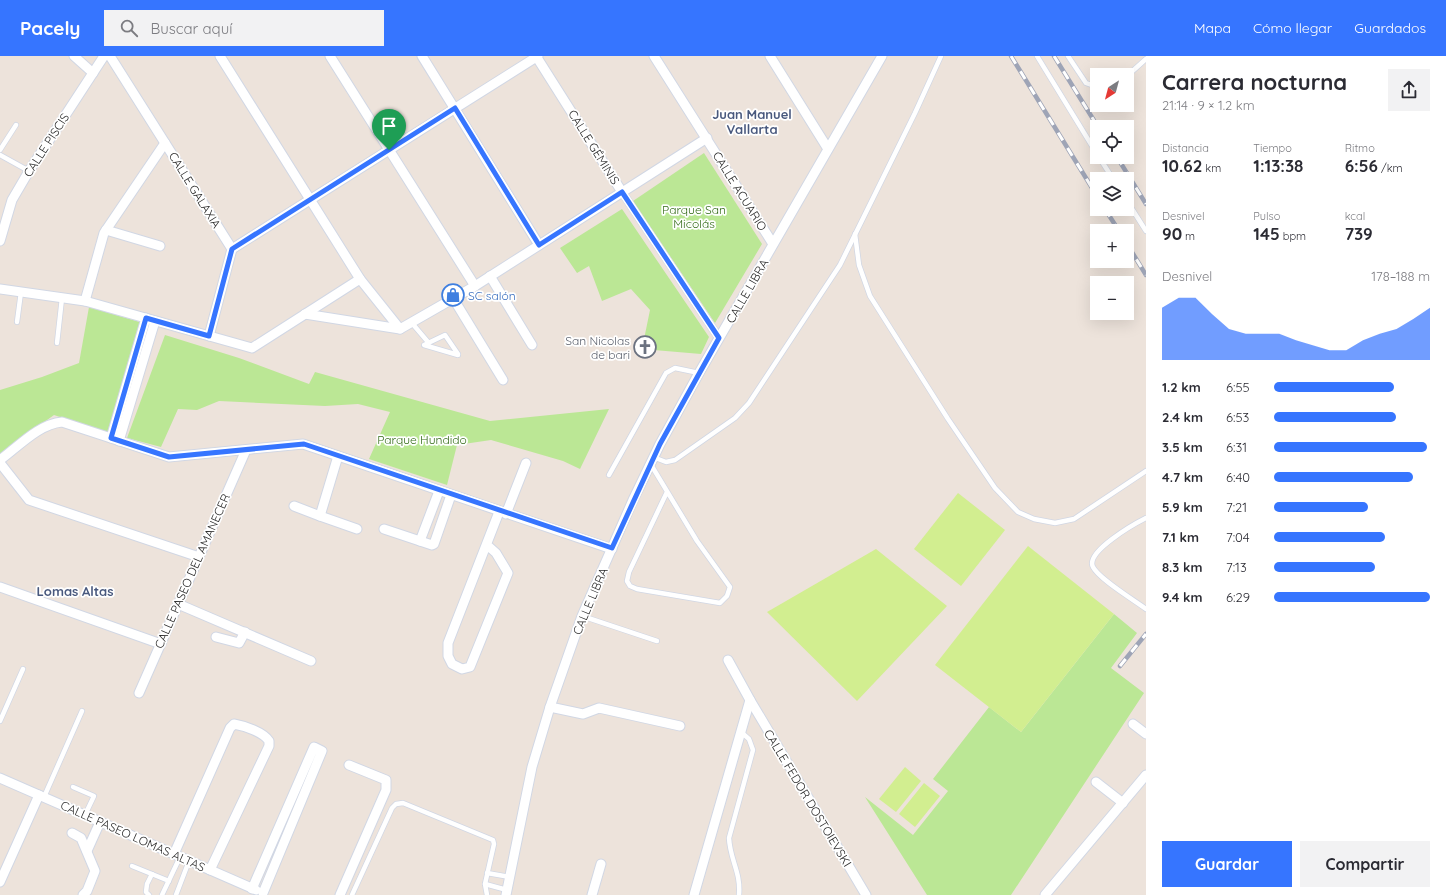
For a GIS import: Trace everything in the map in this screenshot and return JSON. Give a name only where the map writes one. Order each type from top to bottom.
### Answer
[{"type":"street","points":[[74,56],[93,73]]},
{"type":"street","name":"CALLE PISCIS","points":[[0,241],[12,200],[29,170],[104,56]]},
{"type":"street","name":"CALLE GALAXIA","points":[[110,56],[232,249]]},
{"type":"street","points":[[220,56],[360,279],[400,328]]},
{"type":"street","points":[[330,56],[475,286]]},
{"type":"street","points":[[422,56],[539,245]]},
{"type":"street","points":[[209,336],[232,249],[537,56]]},
{"type":"street","name":"CALLE GÉMINIS","points":[[537,56],[622,192],[719,338]]},
{"type":"street","name":"CALLE ACUARIO","points":[[654,56],[773,244]]},
{"type":"street","points":[[770,56],[828,149]]},
{"type":"street","name":"CALLE LIBRA","points":[[507,893],[532,767],[550,706],[582,616],[612,548],[652,460],[699,373],[882,56]]},
{"type":"street","points":[[305,314],[400,328],[475,286],[707,138]]},
{"type":"street","points":[[85,301],[106,230],[165,143]]},
{"type":"street","points":[[106,230],[160,246]]},
{"type":"street","points":[[490,276],[532,345]]},
{"type":"street","points":[[0,289],[85,301],[252,348],[360,279]]},
{"type":"street","points":[[453,298],[503,380]]},
{"type":"street","points":[[115,440],[146,318]]},
{"type":"street","points":[[115,440],[155,320]]},
{"type":"street","points":[[199,557],[29,500],[0,462],[41,429],[51,423],[62,422],[169,457],[304,444],[502,513],[612,548]]},
{"type":"street","name":"CALLE PASEO DEL AMANECER","points":[[139,693],[246,450]]},
{"type":"street","points":[[320,516],[338,456]]},
{"type":"street","points":[[487,545],[496,553],[508,573],[470,667],[462,669],[452,664],[448,656],[448,643],[487,545],[526,462]]},
{"type":"street","points":[[420,541],[439,491]]},
{"type":"street","points":[[384,529],[432,545],[434,544],[451,495]]},
{"type":"street","points":[[294,506],[356,529]]},
{"type":"street","points":[[0,587],[161,644]]},
{"type":"street","points":[[178,604],[311,660]]},
{"type":"street","points":[[216,637],[238,644],[245,632]]},
{"type":"street","name":"CALLE FEDOR DOSTOIEVSKI","points":[[728,660],[750,700],[866,895]]},
{"type":"street","points":[[694,895],[750,700]]},
{"type":"street","points":[[550,706],[582,714],[599,708],[680,726]]},
{"type":"street","points":[[177,856],[230,728],[234,724],[240,725],[266,736],[269,741],[269,746],[210,870]]},
{"type":"street","points":[[1133,724],[1146,734]]},
{"type":"street","points":[[252,888],[314,747],[322,751],[264,894]]},
{"type":"street","points":[[340,895],[386,790],[386,780],[349,765]]},
{"type":"street","points":[[1046,895],[1146,775]]},
{"type":"street","name":"CALLE PASEO LOMAS ALTAS","points":[[0,778],[264,894]]},
{"type":"street","points":[[1096,782],[1123,803]]},
{"type":"street","points":[[0,882],[41,796]]},
{"type":"street","points":[[87,851],[100,822]]},
{"type":"street","points":[[72,833],[81,838],[95,871],[87,891],[83,895]]},
{"type":"street","points":[[592,895],[601,864]]},
{"type":"lane","points":[[652,460],[666,462],[676,460],[736,418],[750,403],[840,266],[915,113],[941,56]]},
{"type":"lane","points":[[1037,56],[1090,143]]},
{"type":"lane","points":[[1068,56],[1086,83],[1090,85]]},
{"type":"lane","points":[[1134,70],[1146,59]]},
{"type":"lane","points":[[0,150],[16,125]]},
{"type":"lane","points":[[0,154],[29,170]]},
{"type":"lane","points":[[1134,212],[1146,231]]},
{"type":"lane","points":[[855,234],[859,265],[870,296],[948,419],[995,488],[1018,512],[1034,520],[1055,524],[1074,519],[1146,471]]},
{"type":"lane","points":[[17,322],[21,292]]},
{"type":"lane","points":[[57,343],[62,298]]},
{"type":"lane","points":[[411,322],[428,342]]},
{"type":"lane","points":[[445,335],[458,354],[424,346],[428,342],[445,335]]},
{"type":"lane","points":[[609,475],[666,373],[675,368],[699,373]]},
{"type":"lane","points":[[652,460],[667,492],[697,540],[730,587],[727,596],[720,603],[637,589],[630,586],[627,581],[629,572],[667,492]]},
{"type":"lane","points":[[1146,518],[1129,527],[1107,543],[1094,556],[1092,562],[1093,568],[1101,576],[1146,609]]},
{"type":"lane","points":[[582,616],[658,641]]},
{"type":"lane","points":[[0,721],[23,669]]},
{"type":"lane","points":[[41,796],[82,711]]},
{"type":"lane","points":[[739,895],[740,880],[729,846],[728,838],[753,750],[749,739],[741,732]]},
{"type":"lane","points":[[74,787],[94,796],[85,815]]},
{"type":"lane","points":[[352,895],[392,808],[396,804],[403,804],[493,840],[494,844],[485,884],[486,895]]},
{"type":"lane","points":[[162,895],[169,881],[177,856]]},
{"type":"lane","points":[[176,895],[190,861]]},
{"type":"lane","points":[[132,866],[169,881]]},
{"type":"lane","points":[[487,873],[510,877]]},
{"type":"lane","points":[[149,895],[146,892],[147,884],[152,874]]},
{"type":"lane","points":[[485,884],[507,893]]},
{"type":"green space","name":"Parque San Micolás","points":[[704,153],[762,244],[715,323],[633,201]]},
{"type":"green space","points":[[622,209],[709,337],[701,354],[642,349],[650,310],[631,289],[602,301],[589,266],[577,273],[560,248]]},
{"type":"green space","points":[[89,307],[140,322],[108,433],[54,415],[0,454],[0,390],[42,377],[79,363]]},
{"type":"green space","name":"Parque Hundido","points":[[165,335],[239,358],[309,384],[315,372],[490,421],[609,409],[580,469],[563,461],[491,440],[457,445],[447,485],[369,459],[390,412],[358,404],[325,406],[219,401],[197,410],[178,409],[161,447],[127,438]]},
{"type":"green space","points":[[958,493],[1005,530],[961,586],[914,549]]},
{"type":"green space","points":[[1028,546],[1114,614],[1021,732],[935,665]]},
{"type":"green space","points":[[876,549],[947,606],[857,701],[767,612]]},
{"type":"green space","points":[[1114,614],[1137,633],[1111,668],[1144,693],[1011,895],[927,895],[865,797],[913,835],[948,791],[933,779],[989,707],[1021,732]]},
{"type":"green space","points":[[905,767],[921,781],[896,812],[879,799]]},
{"type":"green space","points":[[924,783],[940,796],[915,827],[899,814]]},
{"type":"railway","points":[[1011,56],[1090,185]]},
{"type":"railway","points":[[1054,56],[1094,120]]},
{"type":"railway","points":[[1121,164],[1146,204]]},
{"type":"railway","points":[[1109,216],[1115,224]]},
{"type":"railway","points":[[1134,255],[1146,275]]},
{"type":"railway","points":[[1120,666],[1146,634]]},
{"type":"place","name":"SC salón","points":[[453,295]]},
{"type":"place","name":"San Nicolas de bari","points":[[645,347]]},
{"type":"district","name":"Juan Manuel Vallarta","points":[[752,122]]},
{"type":"district","name":"Lomas Altas","points":[[75,591]]},
{"type":"route","points":[[455,108],[539,245],[622,192],[719,338],[650,463],[612,548],[506,514],[304,444],[169,457],[111,438],[146,318],[209,336],[232,249],[389,150],[455,108]]}]
